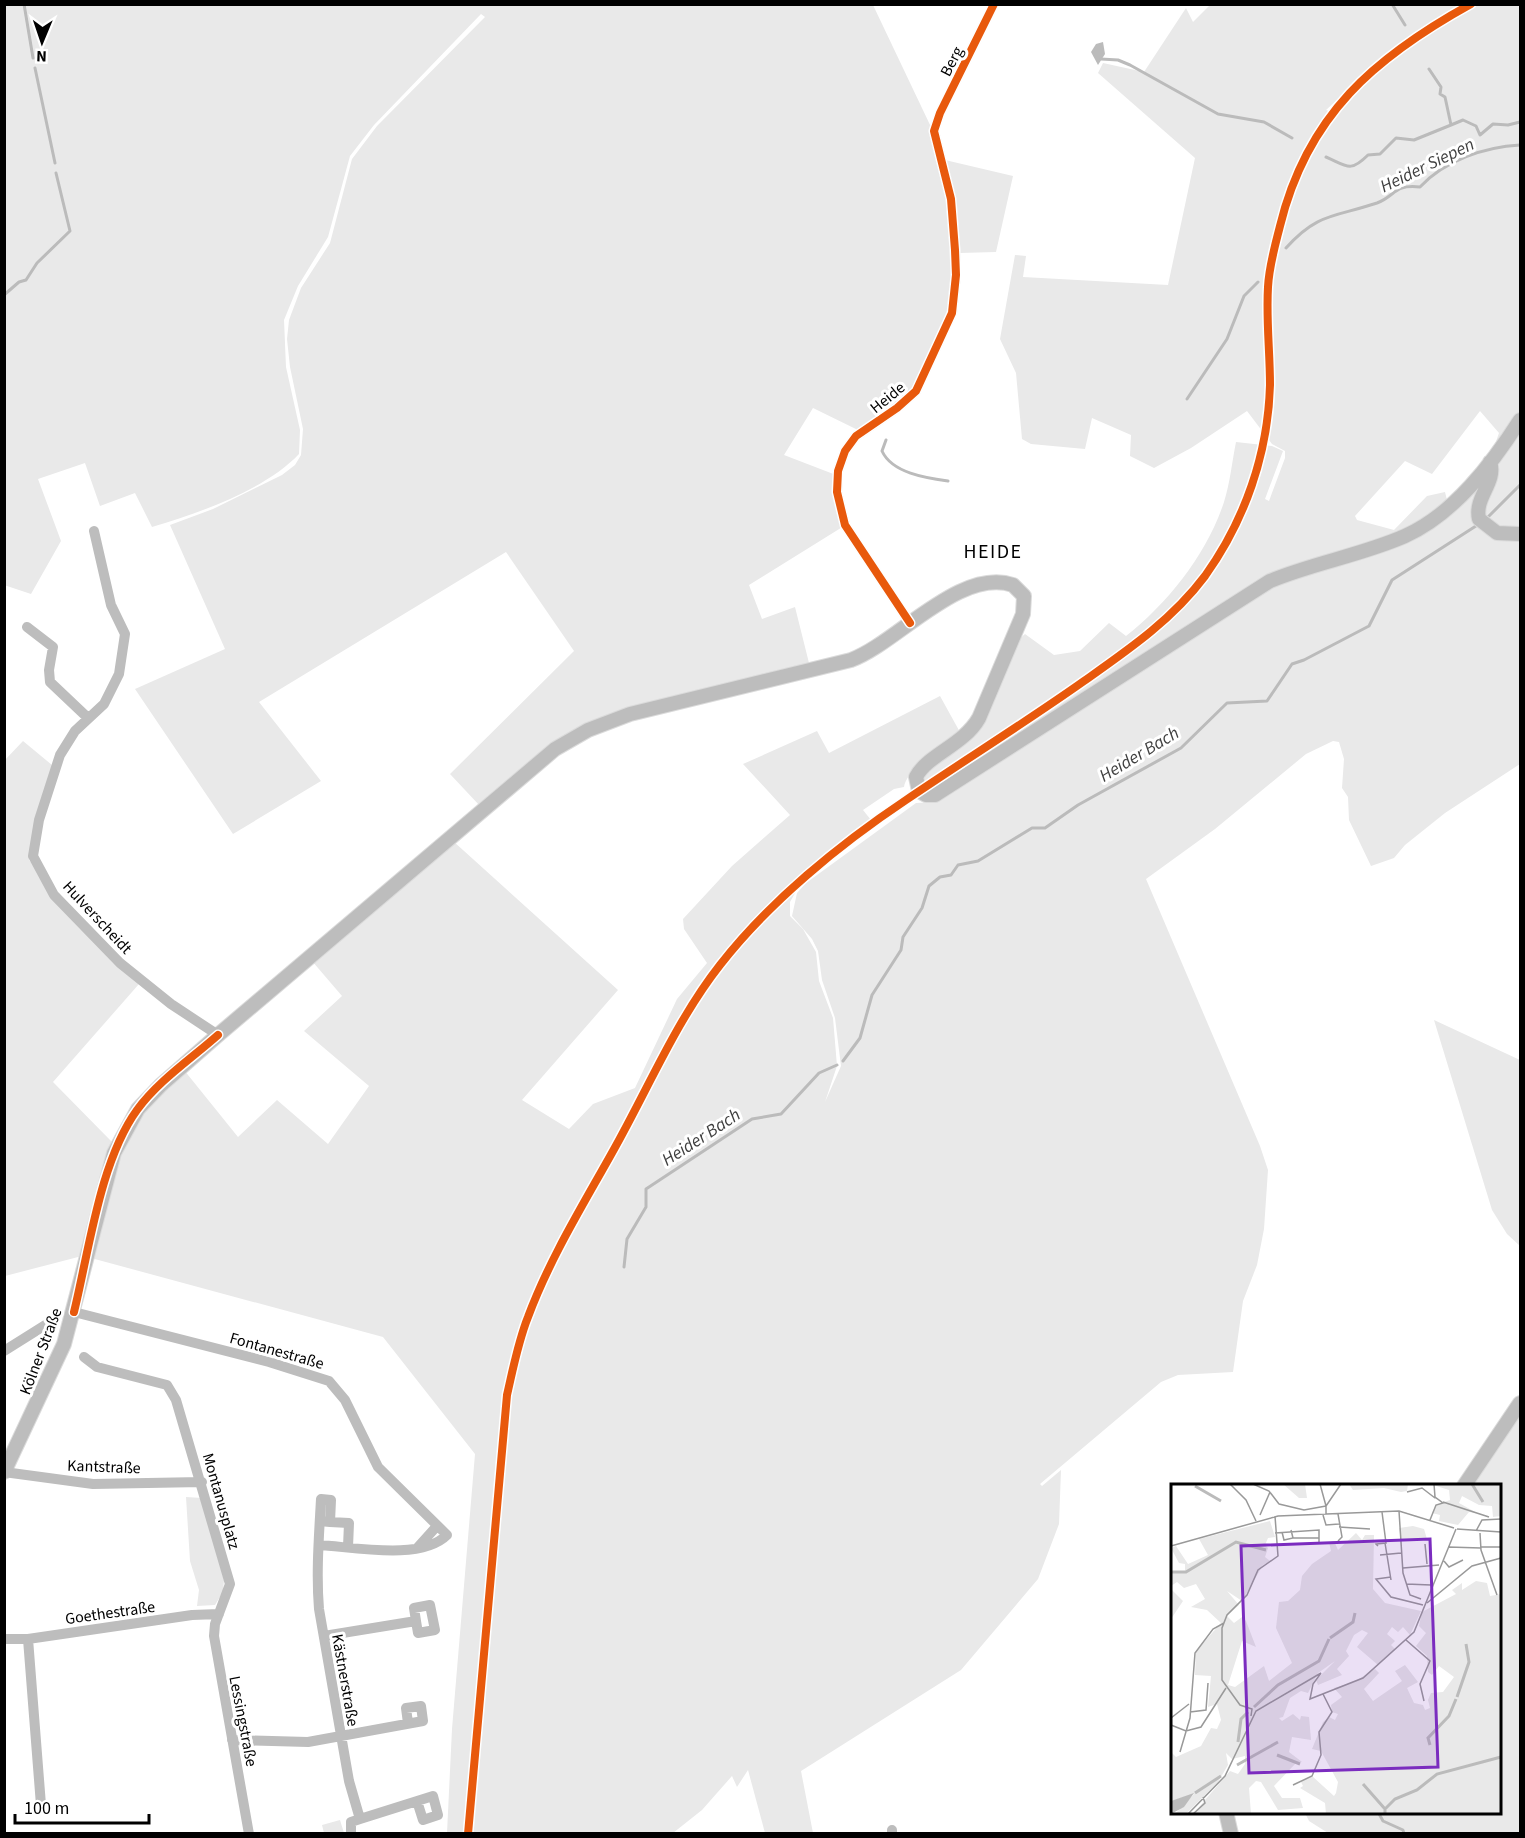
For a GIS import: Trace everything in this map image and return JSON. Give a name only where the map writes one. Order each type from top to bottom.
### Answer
[{"type":"main road","points":[[910,623],[948,598],[969,589],[996,583],[1009,584],[1020,589],[1025,600],[1023,614],[985,706],[969,732],[918,773],[915,782],[920,793],[931,795],[942,791],[1270,581],[1407,535],[1454,501],[1490,462],[1521,420]]},
{"type":"main road","points":[[1490,462],[1492,473],[1478,507],[1482,523],[1499,534],[1521,534]]},
{"type":"main road","name":"Kölner Straße","points":[[4,1472],[53,1370],[74,1312],[111,1163],[127,1125],[152,1093],[526,772],[565,742],[599,725],[630,714],[850,660],[874,650],[910,623]]},
{"type":"main road","points":[[1465,1484],[1521,1403]]},
{"type":"main road","points":[[1226,1814],[1231,1833]]},
{"type":"street","name":"Berg","points":[[934,130],[940,113],[994,4]]},
{"type":"street","name":"Heide","points":[[910,623],[845,525],[837,492],[838,471],[845,451],[856,436],[897,408],[916,391],[952,313],[956,275],[951,199],[934,130]]},
{"type":"street","name":"Hulverscheidt","points":[[94,531],[111,605],[126,638],[117,682],[105,704],[88,718],[60,755],[34,843],[33,856],[54,895],[120,963],[171,1004],[218,1035]]},
{"type":"street","points":[[27,627],[53,647],[48,677],[52,685],[88,718]]},
{"type":"street","name":"Fontanestraße","points":[[74,1312],[269,1362],[329,1381],[345,1400],[378,1467],[447,1535],[438,1544],[397,1551],[348,1547]]},
{"type":"street","points":[[4,1351],[47,1324]]},
{"type":"street","name":"Montanusplatz","points":[[84,1357],[97,1367],[167,1385],[174,1396],[202,1482],[230,1584],[219,1614]]},
{"type":"street","name":"Kantstraße","points":[[4,1472],[93,1484],[202,1482]]},
{"type":"street","name":"Kästnerstraße","points":[[348,1547],[349,1523],[325,1522],[319,1545],[317,1590],[340,1736],[360,1819]]},
{"type":"street","points":[[319,1545],[348,1547]]},
{"type":"street","name":"Goethestraße","points":[[4,1639],[28,1639],[219,1614]]},
{"type":"street","name":"Lessingstraße","points":[[219,1614],[214,1636],[249,1833]]},
{"type":"street","points":[[324,1636],[416,1621]]},
{"type":"street","points":[[28,1639],[41,1805]]},
{"type":"street","points":[[232,1740],[309,1742],[408,1723]]},
{"type":"street","points":[[351,1833],[351,1822],[417,1801]]},
{"type":"shaded area","points":[[4,5],[873,5],[931,127],[949,199],[952,301],[915,389],[860,431],[813,408],[784,455],[836,475],[844,526],[749,585],[762,619],[795,607],[810,667],[619,714],[480,806],[450,774],[574,651],[506,552],[259,702],[321,781],[233,834],[135,689],[225,649],[170,525],[213,509],[282,475],[295,465],[301,455],[303,429],[290,367],[287,339],[289,320],[301,288],[330,243],[352,159],[377,126],[485,17],[481,14],[374,125],[350,156],[328,237],[298,286],[284,320],[286,367],[300,430],[299,454],[268,479],[230,499],[152,527],[135,493],[100,506],[85,463],[38,479],[61,541],[31,594],[4,585]]},
{"type":"shaded area","points":[[1210,5],[1459,5],[1460,8],[1438,21],[1439,23],[1465,10],[1463,5],[1520,5],[1520,412],[1491,456],[1499,433],[1480,411],[1432,474],[1405,461],[1355,516],[1357,520],[1394,530],[1427,496],[1445,492],[1448,504],[1490,462],[1480,521],[1520,534],[1520,764],[1445,813],[1405,845],[1394,858],[1371,866],[1349,820],[1348,797],[1342,788],[1344,759],[1339,742],[1333,741],[1306,754],[1215,829],[1146,879],[1260,1146],[1268,1170],[1264,1229],[1257,1265],[1243,1301],[1233,1372],[1178,1375],[1161,1382],[1040,1484],[1042,1486],[1061,1470],[1059,1524],[1038,1579],[961,1670],[801,1771],[813,1833],[765,1833],[748,1770],[737,1787],[732,1776],[702,1810],[673,1833],[447,1833],[452,1729],[475,1454],[383,1337],[91,1258],[119,1155],[143,1112],[184,1070],[238,1137],[277,1100],[328,1144],[369,1086],[304,1031],[342,996],[312,961],[453,841],[618,990],[522,1100],[569,1129],[593,1104],[635,1088],[677,999],[707,963],[684,929],[683,919],[732,866],[790,815],[743,764],[817,731],[829,753],[940,696],[961,734],[919,765],[906,780],[904,787],[894,789],[863,810],[871,820],[792,888],[718,963],[721,966],[799,886],[790,902],[790,916],[803,929],[816,952],[819,981],[833,1018],[837,1066],[825,1102],[841,1066],[835,1018],[822,980],[818,951],[812,939],[792,916],[797,893],[806,883],[916,803],[935,802],[959,785],[926,788],[922,782],[928,771],[963,743],[1016,642],[1025,634],[1054,655],[1080,651],[1109,623],[1126,636],[1157,608],[1197,559],[1217,521],[1226,495],[1236,442],[1272,446],[1283,451],[1265,499],[1269,501],[1285,458],[1285,451],[1272,444],[1247,411],[1191,448],[1154,468],[1130,456],[1131,435],[1092,418],[1085,449],[1031,444],[1022,439],[1016,373],[1000,339],[1015,255],[1026,256],[1023,277],[1168,285],[1195,158],[1098,73],[1103,63],[1144,72],[1186,8],[1193,22]],"holes":[[[1381,60],[1381,65],[1335,113],[1326,110]]]},
{"type":"shaded area","points":[[1103,42],[1105,54],[1098,65],[1091,52],[1096,44]]},
{"type":"shaded area","points":[[945,160],[1013,176],[996,252],[960,253]]},
{"type":"shaded area","points":[[1520,429],[1520,533],[1505,533],[1480,514],[1496,469]]},
{"type":"shaded area","points":[[23,741],[52,765],[29,860],[139,984],[53,1082],[112,1142],[82,1256],[5,1276],[4,761]]},
{"type":"shaded area","points":[[1434,1020],[1520,1060],[1520,1246],[1507,1234],[1492,1210]]},
{"type":"shaded area","points":[[1520,1407],[1520,1833],[1328,1833],[1309,1821],[1306,1814],[1501,1814],[1501,1484],[1468,1484]]},
{"type":"shaded area","points":[[186,1497],[202,1498],[224,1580],[223,1592],[215,1605],[197,1606],[199,1590],[190,1561]]},
{"type":"shaded area","points":[[340,1820],[344,1833],[324,1833],[322,1825]]},
{"type":"waterway","points":[[24,4],[33,58]]},
{"type":"waterway","points":[[1392,4],[1405,25]]},
{"type":"waterway","points":[[1101,59],[1118,60],[1130,65],[1218,114],[1264,122],[1292,138]]},
{"type":"waterway","points":[[35,68],[55,163]]},
{"type":"waterway","points":[[1429,69],[1441,87],[1440,94],[1445,97],[1451,125],[1463,120],[1476,126],[1480,135],[1493,124],[1508,125],[1520,122]]},
{"type":"waterway","points":[[1326,157],[1352,166],[1368,155],[1380,154],[1396,138],[1414,140],[1451,125]]},
{"type":"waterway","name":"Heider Siepen","points":[[1286,248],[1297,236],[1328,217],[1377,203],[1405,187],[1420,187],[1441,169],[1466,157],[1493,149],[1520,145]]},
{"type":"waterway","points":[[4,295],[19,282],[26,280],[37,263],[70,231],[56,173]]},
{"type":"waterway","name":"Heider Siepen","points":[[1187,399],[1227,339],[1244,296],[1258,282]]},
{"type":"waterway","name":"Heider Siepen","points":[[886,440],[882,451],[893,465],[910,473],[948,481]]},
{"type":"waterway","name":"Heider Bach","points":[[1487,518],[1520,485]]},
{"type":"waterway","name":"Heider Bach","points":[[843,1061],[860,1038],[872,995],[901,950],[903,937],[922,908],[929,886],[940,877],[951,875],[958,865],[978,861],[1032,828],[1045,828],[1078,805],[1181,748],[1227,703],[1267,701],[1292,664],[1369,626],[1392,580],[1479,524]]},
{"type":"waterway","name":"Heider Bach","points":[[624,1267],[627,1239],[646,1207],[646,1189],[752,1119],[781,1114],[819,1073],[837,1065]]},
{"type":"waterway","points":[[1379,1814],[1383,1821],[1403,1830],[1404,1834]]},
{"type":"cycle path","points":[[910,623],[845,525],[837,492],[838,471],[845,451],[856,436],[897,408],[916,391],[952,313],[956,275],[951,199],[934,131],[940,113],[994,4]]},
{"type":"cycle path","points":[[468,1834],[507,1395],[524,1326],[557,1253],[676,1032],[704,987],[739,942],[807,875],[881,817],[1133,646],[1178,607],[1205,576],[1219,555],[1243,509],[1259,461],[1265,436],[1270,385],[1267,312],[1272,256],[1292,187],[1308,152],[1327,121],[1375,68],[1404,45],[1471,4]]},
{"type":"cycle path","points":[[74,1312],[97,1207],[124,1131],[145,1099],[218,1035]]},
{"type":"district","name":"HEIDE","points":[[993,551]]}]
